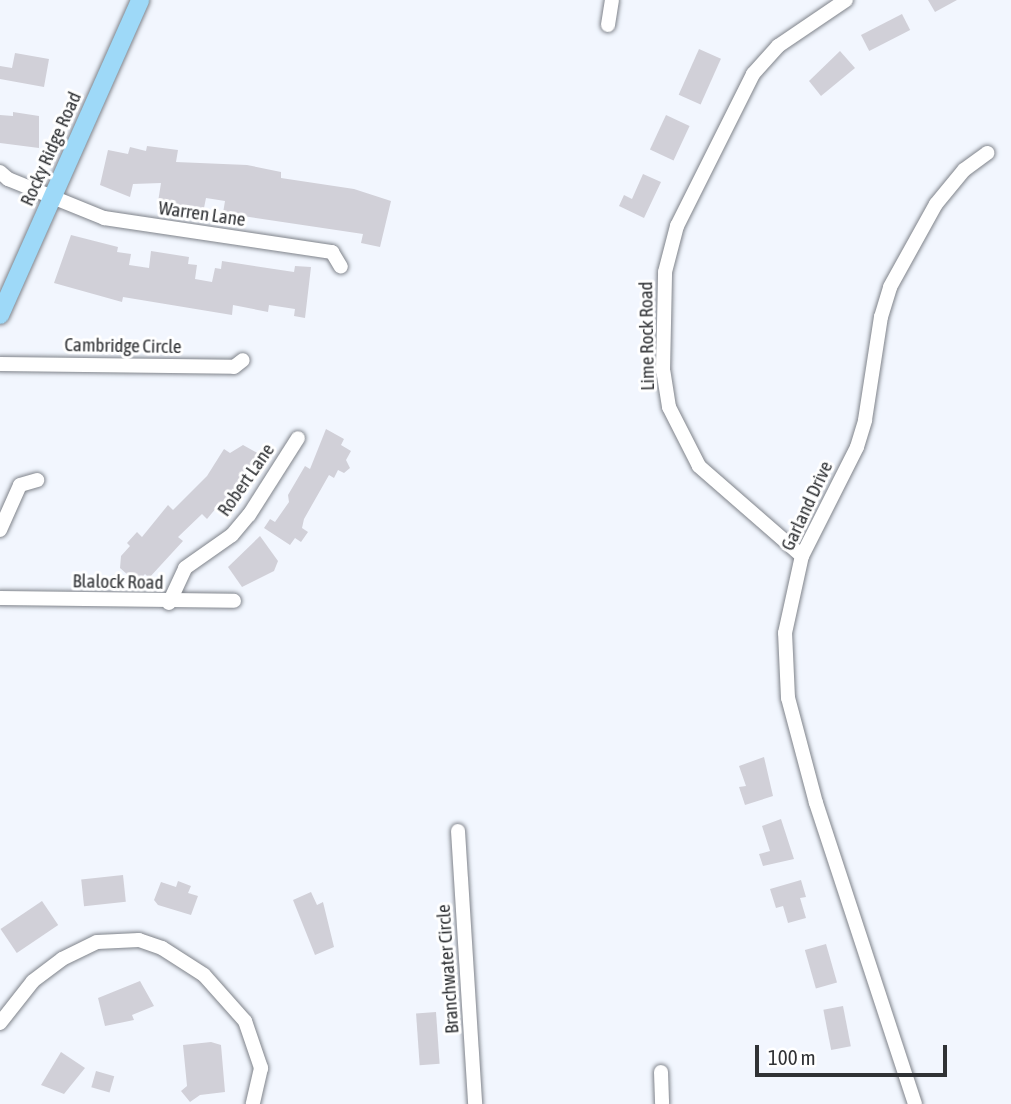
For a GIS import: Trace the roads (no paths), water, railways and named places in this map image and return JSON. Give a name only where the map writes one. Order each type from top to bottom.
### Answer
[{"type":"main road","name":"Rocky Ridge Road","points":[[0,315],[140,0]]},
{"type":"street","points":[[608,25],[612,0]]},
{"type":"street","name":"Lime Rock Road","points":[[803,556],[699,466],[668,407],[663,371],[665,272],[677,226],[754,74],[778,46],[846,0]]},
{"type":"street","name":"Garland Drive","points":[[915,1104],[817,806],[788,698],[785,633],[803,556],[857,447],[890,287],[936,204],[964,170],[987,153]]},
{"type":"street","points":[[0,172],[8,179],[53,195]]},
{"type":"street","name":"Warren Lane","points":[[53,195],[104,218],[332,252],[341,267]]},
{"type":"street","name":"Cambridge Circle","points":[[0,364],[233,367],[243,360]]},
{"type":"street","name":"Robert Lane","points":[[169,603],[185,568],[232,535],[249,515],[298,438]]},
{"type":"street","points":[[0,530],[20,485],[37,480]]},
{"type":"street","name":"Blalock Road","points":[[0,598],[169,603],[234,601]]},
{"type":"street","name":"Branchwater Circle","points":[[457,831],[475,1104]]},
{"type":"street","points":[[0,1023],[33,981],[62,958],[97,942],[142,941],[204,975],[245,1021],[261,1068],[253,1104]]},
{"type":"street","points":[[661,1072],[662,1104]]}]
